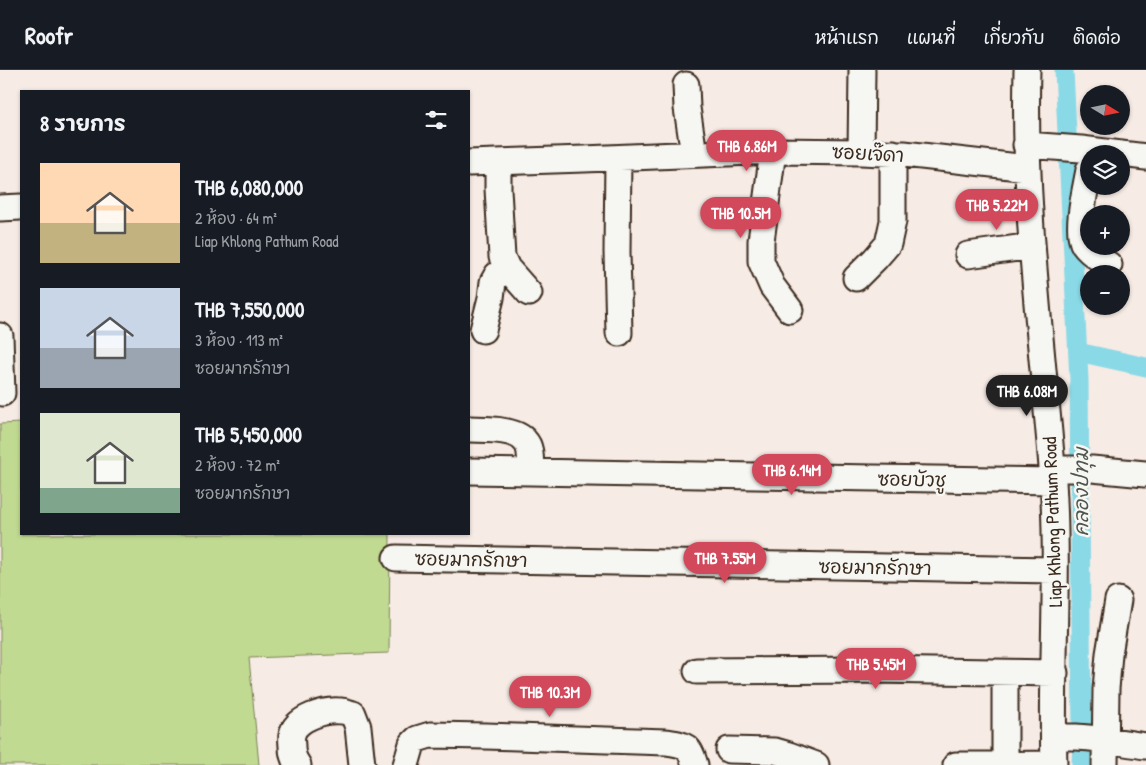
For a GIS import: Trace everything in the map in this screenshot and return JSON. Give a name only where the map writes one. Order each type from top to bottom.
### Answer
[{"type":"street","points":[[860,152],[862,70]]},
{"type":"street","name":"Liap Khlong Pathum Road","points":[[1027,70],[1032,246],[1057,473],[1055,673],[1080,738],[1054,765]]},
{"type":"street","points":[[686,85],[687,108],[694,154]]},
{"type":"street","points":[[773,151],[761,241],[761,261],[772,286],[790,310]]},
{"type":"street","name":"ซอยเจ๊ดา","points":[[470,163],[773,151],[893,154],[1029,152],[1080,155]]},
{"type":"street","points":[[856,278],[888,244],[893,221],[893,154]]},
{"type":"street","name":"ซอยเจ๊ดา","points":[[1130,155],[1146,157]]},
{"type":"street","points":[[618,158],[617,252],[619,333]]},
{"type":"street","points":[[498,162],[502,257],[507,268],[529,293]]},
{"type":"street","points":[[1084,195],[1080,233],[1087,248],[1109,265]]},
{"type":"street","points":[[0,208],[20,208]]},
{"type":"street","points":[[968,255],[1032,246]]},
{"type":"street","points":[[483,330],[493,282],[497,275],[507,268]]},
{"type":"street","points":[[0,336],[2,393]]},
{"type":"street","points":[[470,429],[499,430],[514,434],[525,440],[529,447],[531,471]]},
{"type":"street","name":"ซอยบัวชู","points":[[470,471],[1057,473],[1092,469],[1145,474]]},
{"type":"street","name":"ซอยมากรักษา","points":[[396,558],[1055,570]]},
{"type":"street","points":[[1080,738],[1106,689],[1109,654],[1118,600]]},
{"type":"street","points":[[697,671],[873,670],[1055,673]]},
{"type":"street","points":[[1005,688],[1005,764]]},
{"type":"street","points":[[298,765],[292,752],[292,735],[298,725],[309,717],[327,712],[342,711],[353,714],[358,726],[362,765]]},
{"type":"street","points":[[406,765],[412,744],[417,739],[430,735],[439,735],[666,742],[682,745],[690,751],[695,765]]},
{"type":"street","points":[[1080,738],[1146,746]]},
{"type":"street","points":[[1080,738],[1105,765]]},
{"type":"street","points":[[729,750],[775,751],[816,765]]},
{"type":"street","points":[[956,765],[1054,765]]},
{"type":"green space","points":[[20,423],[20,535],[390,535],[389,653],[249,658],[259,765],[0,765],[0,424]]},
{"type":"waterway","name":"คลองปทุม","points":[[1064,70],[1079,380],[1081,765]]},
{"type":"waterway","points":[[1078,352],[1146,367]]}]
